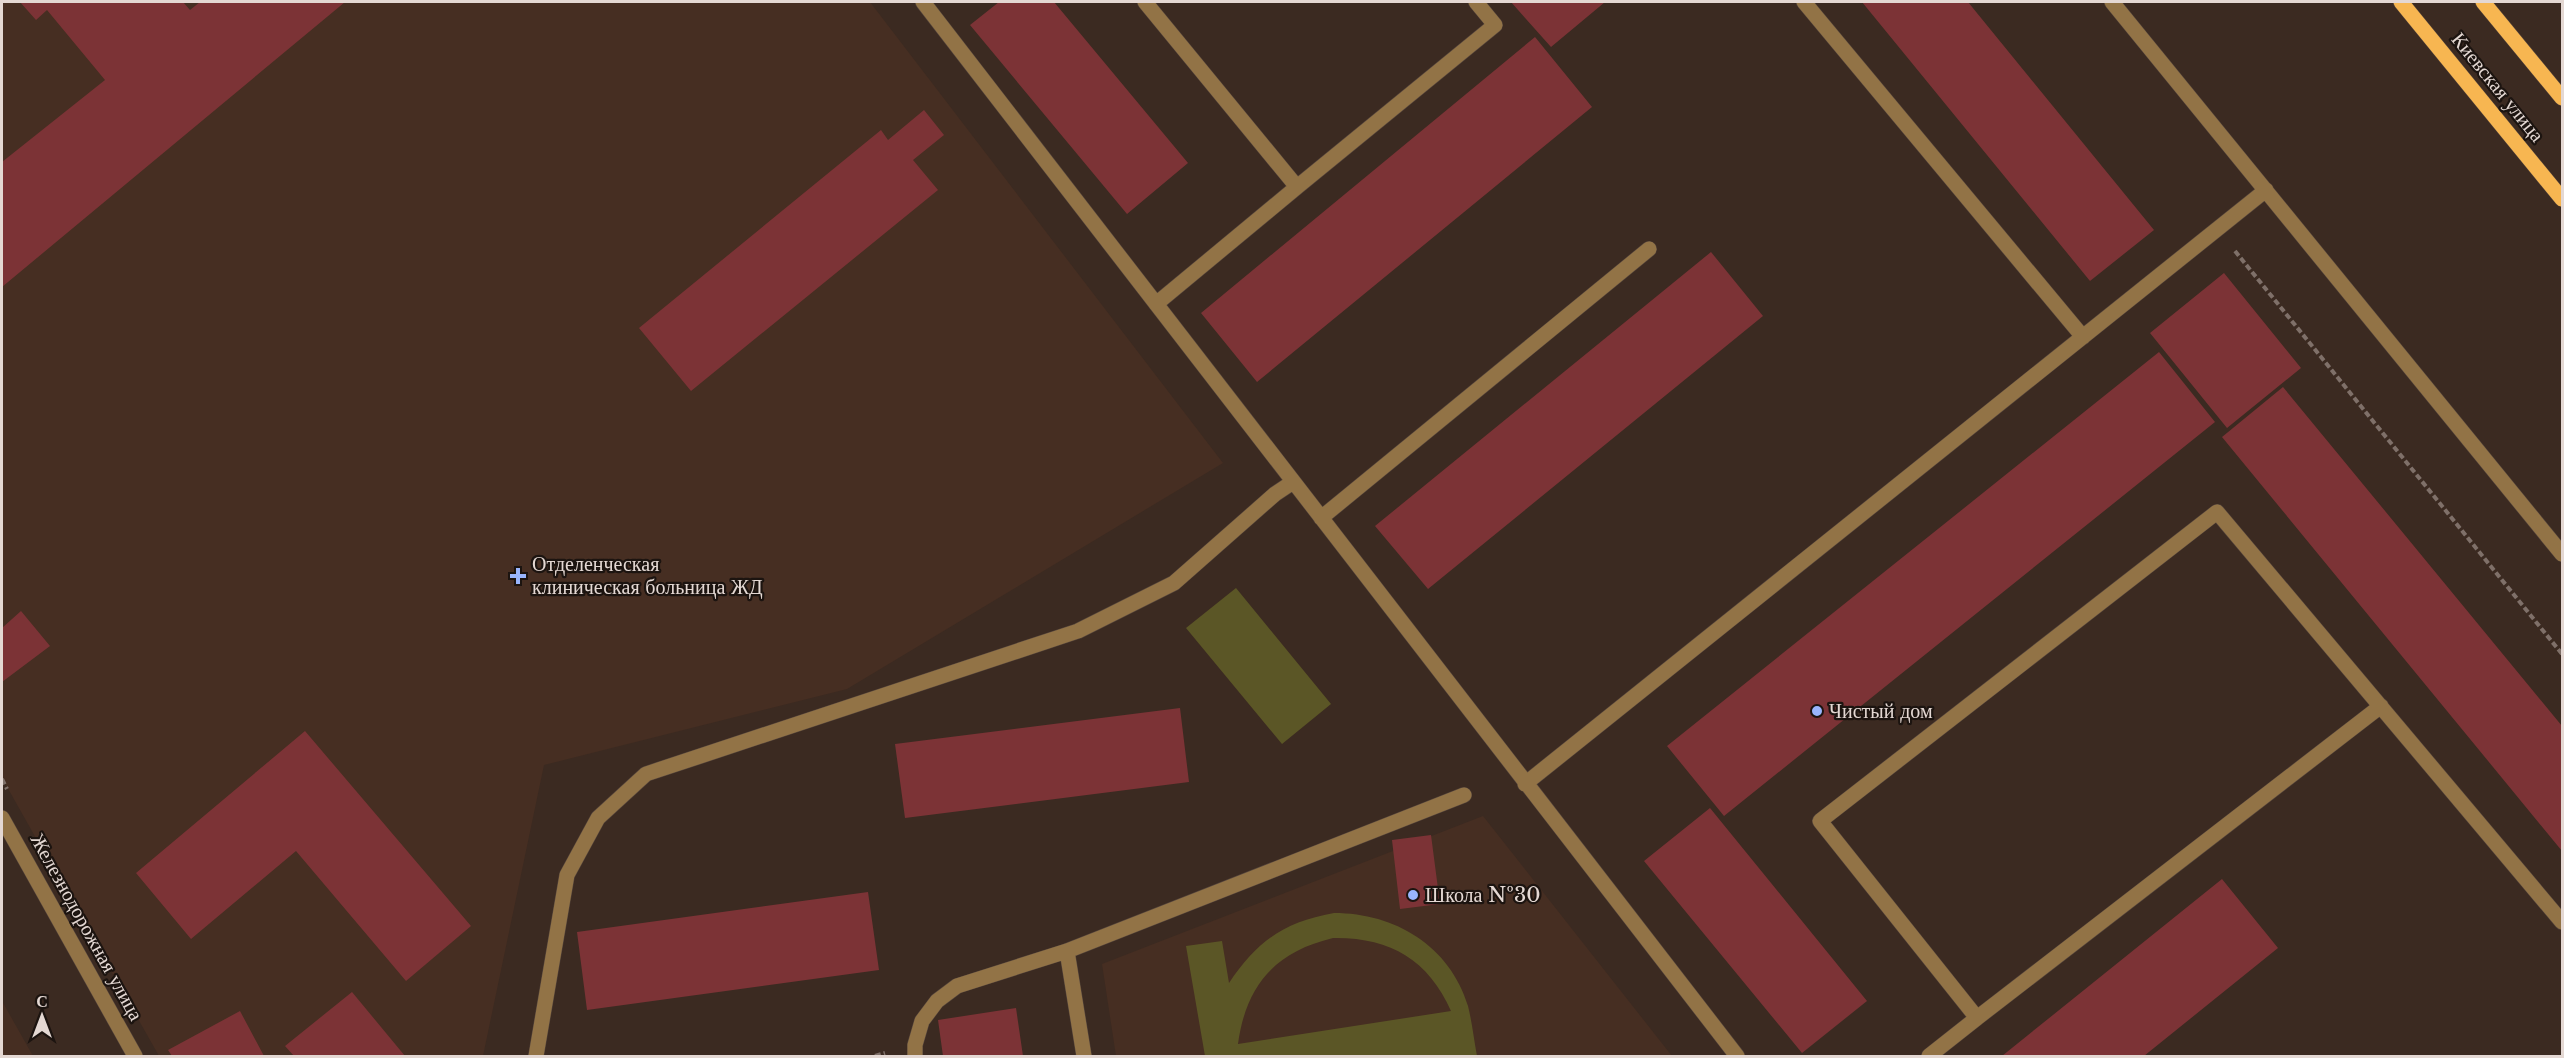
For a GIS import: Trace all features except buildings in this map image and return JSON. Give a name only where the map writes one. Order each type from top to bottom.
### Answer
[{"type":"main road","name":"Киевская улица","points":[[2401,2],[2562,199]]},
{"type":"main road","points":[[2483,2],[2562,98]]},
{"type":"street","points":[[923,2],[1737,1056]]},
{"type":"street","points":[[1145,2],[1297,187]]},
{"type":"street","points":[[1156,304],[1496,25],[1476,2]]},
{"type":"street","points":[[1804,2],[2083,337]]},
{"type":"street","points":[[2112,2],[2562,554]]},
{"type":"street","points":[[1525,783],[2266,190]]},
{"type":"street","points":[[1321,518],[1649,249]]},
{"type":"street","points":[[536,1056],[567,875],[598,819],[646,774],[1078,631],[1174,583],[1275,494],[1293,482]]},
{"type":"street","points":[[1977,1018],[1820,821],[2217,512],[2562,922]]},
{"type":"street","points":[[1929,1056],[2381,706]]},
{"type":"street","points":[[915,1056],[915,1045],[922,1021],[937,1000],[957,986],[1067,951],[1464,795]]},
{"type":"street","name":"Железнодорожная улица","points":[[2,818],[135,1056]]},
{"type":"street","points":[[1067,951],[1084,1056]]},
{"type":"path","points":[[2217,230],[2562,654]]},
{"type":"shaded area","name":"Отделенческая клиническая больница ЖД","points":[[2,2],[870,2],[1223,463],[847,689],[544,765],[483,1056],[159,1056],[2,778]]},
{"type":"shaded area","points":[[1236,588],[1331,704],[1282,744],[1186,628]]},
{"type":"shaded area","name":"Школа №30","points":[[1483,816],[1672,1056],[1116,1056],[1102,964]]},
{"type":"shaded area","points":[[1334,913],[1378,919],[1417,937],[1434,950],[1460,985],[1468,1006],[1477,1056],[1205,1056],[1186,946],[1222,941],[1229,983],[1261,945],[1286,928]],"holes":[[[1333,938],[1353,939],[1389,947],[1418,965],[1442,993],[1451,1011],[1238,1044],[1242,1023],[1256,988],[1280,962],[1313,944]]]},
{"type":"shaded area","points":[[2,1001],[33,1056],[2,1056]]},
{"type":"place","name":"Отделенческая клиническая больница ЖД","points":[[518,576]]},
{"type":"place","name":"Чистый дом","points":[[1817,711]]},
{"type":"place","name":"Школа №30","points":[[1413,895]]}]
